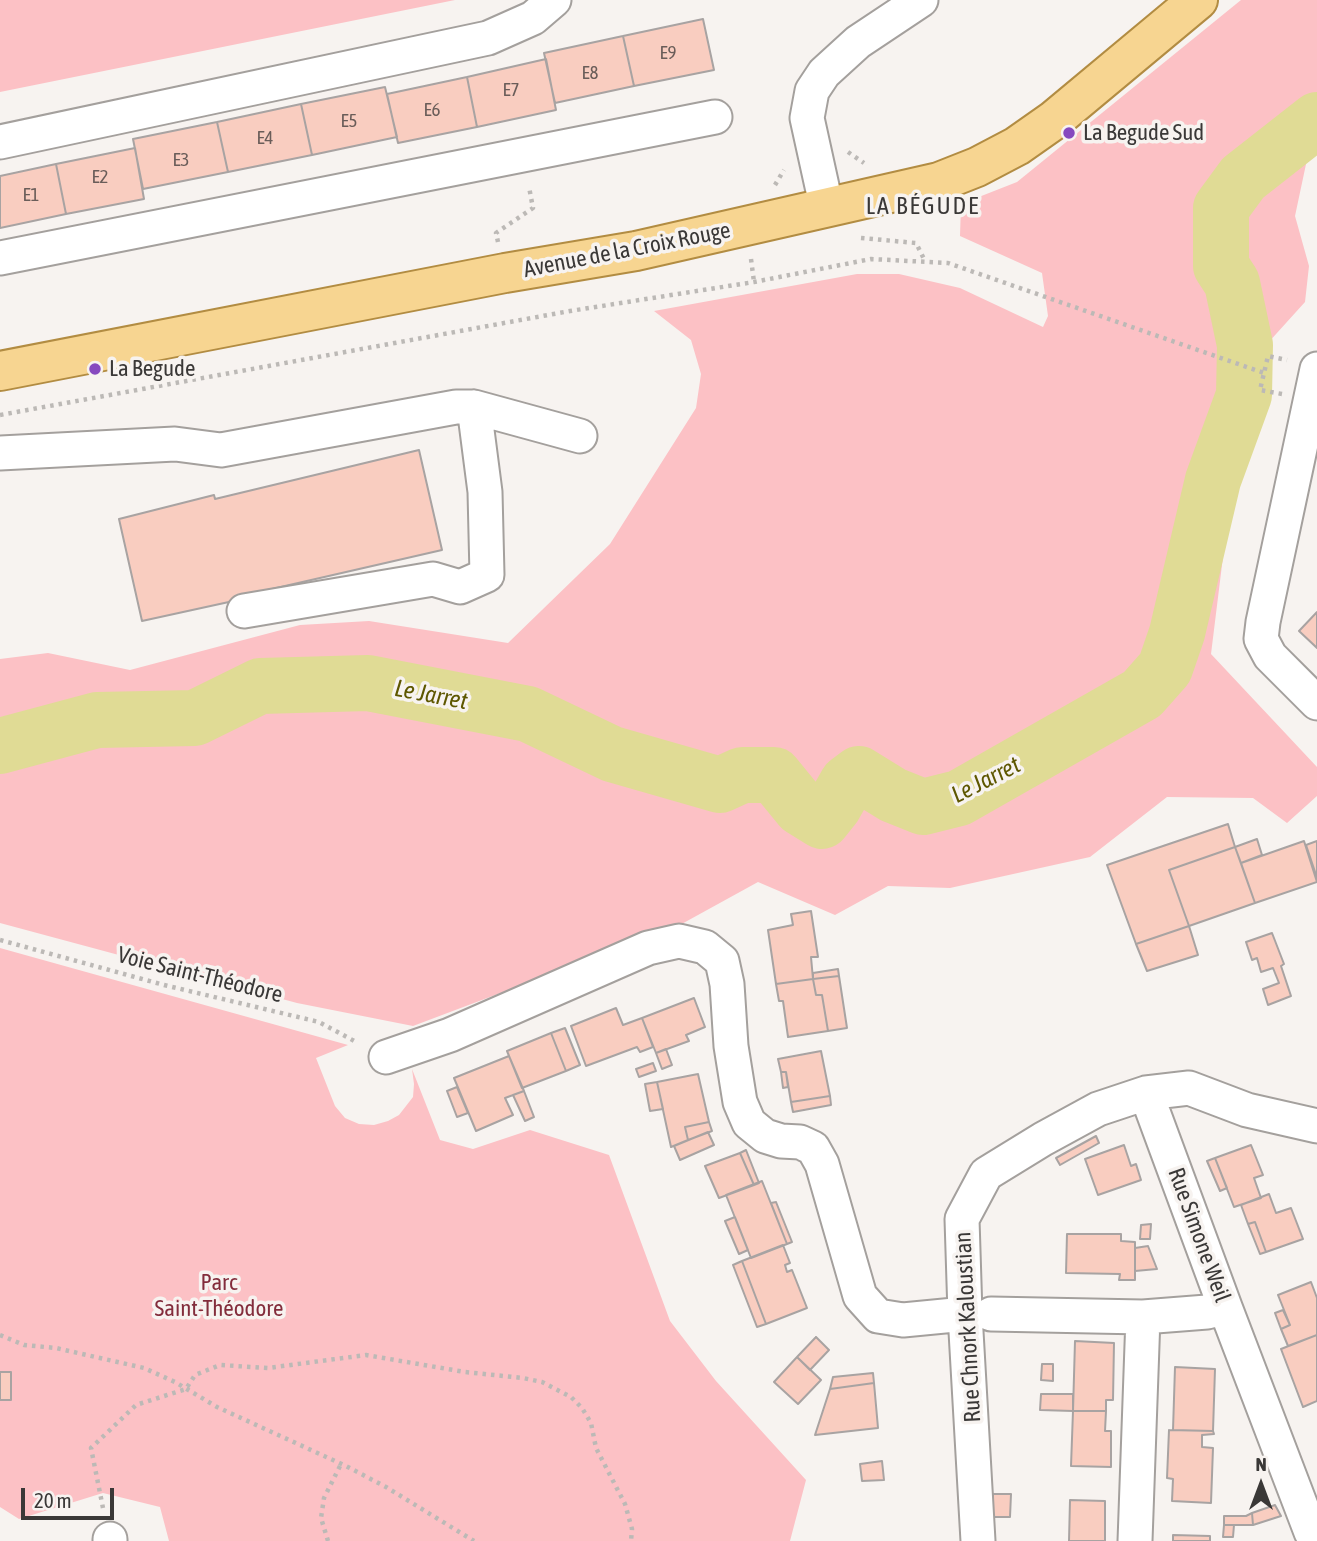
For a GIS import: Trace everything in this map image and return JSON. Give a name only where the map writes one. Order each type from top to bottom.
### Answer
[{"type":"main road","name":"Avenue de la Croix Rouge","points":[[0,371],[505,273],[636,251],[939,182],[977,167],[1017,146],[1054,120],[1198,0]]},
{"type":"street","points":[[0,142],[488,38],[533,18],[554,0]]},
{"type":"street","points":[[827,209],[807,118],[812,91],[824,73],[858,42],[921,0]]},
{"type":"street","points":[[0,258],[715,117]]},
{"type":"street","points":[[1317,369],[1265,609],[1261,639],[1270,656],[1317,703]]},
{"type":"street","points":[[0,453],[175,444],[221,450],[456,407],[474,407],[580,436]]},
{"type":"street","points":[[244,611],[433,579],[460,587],[486,575],[485,492],[474,407]]},
{"type":"street","points":[[386,1057],[450,1035],[648,948],[679,941],[705,947],[722,961],[740,1102],[749,1123],[765,1136],[780,1141],[800,1142],[813,1148],[822,1164],[860,1296],[878,1316],[903,1320],[978,1314],[1143,1317],[1207,1312],[1225,1307]]},
{"type":"street","points":[[1146,1093],[1189,1088],[1247,1110],[1317,1126]]},
{"type":"street","name":"Rue Chnork Kaloustian","points":[[978,1541],[978,1314],[962,1219],[986,1174],[1098,1108],[1146,1093]]},
{"type":"street","name":"Rue Simone Weil","points":[[1146,1093],[1225,1307],[1311,1532],[1317,1541]]},
{"type":"street","points":[[1135,1541],[1143,1317]]},
{"type":"path","points":[[496,233],[533,208]]},
{"type":"path","points":[[857,237],[916,243],[925,261]]},
{"type":"path","points":[[750,247],[754,282]]},
{"type":"path","points":[[0,415],[871,259],[948,263],[1264,373]]},
{"type":"path","name":"Voie Saint-Théodore","points":[[0,940],[151,982],[319,1022],[386,1057]]},
{"type":"path","points":[[0,1335],[24,1345],[56,1348],[144,1368],[186,1388],[217,1407],[386,1487],[474,1541]]},
{"type":"path","points":[[110,1540],[91,1447],[136,1405],[186,1388],[195,1374],[220,1365],[268,1368],[366,1355],[465,1373],[523,1378],[542,1382],[571,1397],[591,1423],[596,1448],[625,1504],[632,1529],[631,1541]]},
{"type":"path","points":[[328,1541],[321,1518],[324,1498],[341,1464]]},
{"type":"green space","points":[[0,0],[455,0],[0,92]]},
{"type":"green space","points":[[1241,0],[1317,0],[1317,143],[1309,150],[1295,216],[1309,266],[1305,302],[1267,344],[1232,484],[1211,654],[1317,767],[1317,796],[1287,823],[1253,798],[1167,797],[1090,857],[950,888],[888,886],[835,915],[758,882],[678,926],[413,1026],[297,1003],[0,923],[0,659],[48,653],[130,670],[300,625],[369,621],[508,643],[610,544],[696,408],[701,374],[691,340],[654,311],[857,274],[899,274],[960,288],[1043,327],[1048,316],[1042,273],[960,236],[961,204],[1017,182]]},
{"type":"green space","name":"Parc Saint-Théodore","points":[[0,948],[348,1045],[316,1058],[335,1106],[345,1118],[359,1124],[374,1125],[399,1115],[413,1097],[412,1069],[440,1140],[473,1149],[530,1130],[609,1155],[670,1321],[716,1381],[806,1480],[790,1541],[169,1541],[160,1507],[103,1493],[19,1519],[0,1507]]},
{"type":"building","points":[[703,19],[714,70],[634,86],[623,36]]},
{"type":"building","points":[[623,36],[634,86],[555,103],[544,53]]},
{"type":"building","points":[[546,59],[556,110],[477,127],[467,77]]},
{"type":"building","points":[[467,77],[477,127],[398,143],[387,94]]},
{"type":"building","points":[[385,87],[397,137],[312,155],[301,104]]},
{"type":"building","points":[[301,104],[312,155],[228,172],[217,122]]},
{"type":"building","points":[[217,122],[228,172],[143,189],[133,139]]},
{"type":"building","points":[[135,148],[144,199],[66,214],[56,164]]},
{"type":"building","points":[[56,164],[66,214],[0,228],[0,176]]},
{"type":"building","points":[[419,450],[442,550],[142,621],[119,519]]},
{"type":"building","points":[[1317,612],[1317,648],[1299,631]]},
{"type":"building","points":[[1228,824],[1235,847],[1169,870],[1189,926],[1136,944],[1107,865]]},
{"type":"building","points":[[1257,839],[1262,855],[1241,863],[1235,847]]},
{"type":"building","points":[[1304,841],[1317,882],[1255,903],[1241,863]]},
{"type":"building","points":[[1317,841],[1317,878],[1306,845]]},
{"type":"building","points":[[1235,847],[1255,903],[1189,926],[1169,870]]},
{"type":"building","points":[[811,911],[818,957],[811,957],[813,979],[776,984],[768,930],[793,925],[791,914]]},
{"type":"building","points":[[1189,926],[1198,955],[1147,971],[1136,944]]},
{"type":"building","points":[[1272,933],[1284,964],[1281,966],[1291,996],[1268,1005],[1263,989],[1279,983],[1273,968],[1261,972],[1257,958],[1252,960],[1246,942]]},
{"type":"building","points":[[838,969],[839,976],[813,979],[813,973]]},
{"type":"building","points":[[839,976],[847,1028],[828,1031],[822,995],[816,995],[813,979]]},
{"type":"building","points":[[813,979],[816,995],[822,995],[828,1031],[788,1037],[783,1001],[779,1001],[776,984]]},
{"type":"building","points":[[694,998],[705,1027],[686,1035],[689,1041],[656,1053],[642,1018]]},
{"type":"building","points":[[616,1008],[623,1025],[642,1018],[653,1047],[640,1052],[637,1047],[586,1066],[571,1026]]},
{"type":"building","points":[[565,1028],[580,1065],[566,1071],[551,1033]]},
{"type":"building","points":[[551,1033],[566,1071],[522,1088],[507,1051]]},
{"type":"building","points":[[666,1049],[672,1065],[662,1069],[656,1053]]},
{"type":"building","points":[[821,1051],[830,1096],[791,1102],[786,1072],[781,1072],[778,1059]]},
{"type":"building","points":[[509,1056],[524,1091],[505,1098],[513,1115],[476,1131],[454,1078]]},
{"type":"building","points":[[653,1063],[656,1071],[639,1077],[636,1069]]},
{"type":"building","points":[[781,1072],[786,1072],[788,1087],[783,1088]]},
{"type":"building","points":[[698,1074],[709,1122],[685,1127],[688,1140],[671,1147],[657,1082]]},
{"type":"building","points":[[657,1082],[663,1109],[650,1111],[645,1084]]},
{"type":"building","points":[[457,1087],[468,1113],[457,1117],[447,1091]]},
{"type":"building","points":[[524,1091],[534,1117],[525,1121],[513,1095]]},
{"type":"building","points":[[830,1096],[831,1105],[793,1112],[791,1102]]},
{"type":"building","points":[[709,1122],[712,1131],[688,1140],[685,1127]]},
{"type":"building","points":[[708,1132],[714,1145],[680,1160],[674,1146]]},
{"type":"building","points":[[1096,1136],[1099,1143],[1060,1165],[1056,1158]]},
{"type":"building","points":[[1124,1145],[1131,1166],[1136,1164],[1141,1180],[1098,1195],[1085,1159]]},
{"type":"building","points":[[1251,1145],[1263,1175],[1254,1178],[1261,1198],[1234,1207],[1215,1158]]},
{"type":"building","points":[[746,1150],[759,1183],[754,1185],[740,1153]]},
{"type":"building","points":[[740,1153],[754,1185],[719,1198],[705,1166]]},
{"type":"building","points":[[1215,1158],[1227,1188],[1220,1191],[1207,1161]]},
{"type":"building","points":[[762,1181],[787,1244],[751,1258],[726,1195]]},
{"type":"building","points":[[1269,1194],[1276,1213],[1291,1208],[1303,1239],[1266,1252],[1255,1222],[1248,1224],[1241,1205]]},
{"type":"building","points":[[776,1202],[792,1242],[787,1244],[771,1203]]},
{"type":"building","points":[[735,1217],[748,1250],[739,1254],[725,1221]]},
{"type":"building","points":[[1255,1222],[1266,1252],[1260,1254],[1248,1224]]},
{"type":"building","points":[[1151,1224],[1150,1239],[1140,1239],[1141,1225]]},
{"type":"building","points":[[1067,1234],[1121,1234],[1121,1241],[1135,1242],[1135,1280],[1119,1280],[1120,1274],[1066,1273]]},
{"type":"building","points":[[783,1245],[790,1263],[785,1265],[787,1272],[792,1270],[807,1308],[766,1324],[742,1261]]},
{"type":"building","points":[[1148,1246],[1157,1269],[1135,1271],[1135,1248]]},
{"type":"building","points":[[742,1261],[766,1324],[757,1327],[733,1265]]},
{"type":"building","points":[[1311,1282],[1317,1298],[1317,1335],[1288,1346],[1281,1329],[1290,1325],[1278,1295]]},
{"type":"building","points":[[1283,1310],[1290,1325],[1281,1329],[1275,1313]]},
{"type":"building","points":[[1317,1335],[1317,1401],[1303,1407],[1281,1349]]},
{"type":"building","points":[[816,1337],[829,1350],[810,1370],[797,1357]]},
{"type":"building","points":[[1075,1341],[1114,1343],[1113,1400],[1106,1400],[1106,1411],[1073,1411]]},
{"type":"building","points":[[797,1357],[821,1380],[798,1404],[774,1382]]},
{"type":"building","points":[[1042,1364],[1053,1364],[1053,1381],[1041,1380]]},
{"type":"building","points":[[1175,1367],[1215,1369],[1213,1431],[1173,1430]]},
{"type":"building","points":[[0,1372],[11,1372],[11,1400],[0,1400]]},
{"type":"building","points":[[873,1373],[874,1383],[830,1389],[833,1377]]},
{"type":"building","points":[[874,1383],[878,1428],[815,1435],[830,1389]]},
{"type":"building","points":[[1041,1394],[1073,1394],[1073,1411],[1040,1410]]},
{"type":"building","points":[[1073,1411],[1106,1411],[1105,1431],[1111,1431],[1111,1467],[1071,1466]]},
{"type":"building","points":[[1169,1430],[1213,1431],[1214,1434],[1202,1435],[1202,1447],[1213,1448],[1211,1503],[1172,1501],[1173,1479],[1167,1478]]},
{"type":"building","points":[[882,1461],[884,1480],[862,1481],[860,1464]]},
{"type":"building","points":[[993,1494],[1011,1494],[1010,1517],[992,1517]]},
{"type":"building","points":[[1070,1500],[1105,1501],[1105,1541],[1069,1541]]},
{"type":"building","points":[[1275,1505],[1281,1516],[1253,1525],[1252,1513]]},
{"type":"building","points":[[1252,1513],[1253,1525],[1224,1525],[1224,1516],[1246,1516]]},
{"type":"building","points":[[1224,1525],[1234,1525],[1233,1537],[1223,1537]]},
{"type":"building","points":[[1173,1535],[1210,1536],[1210,1541],[1173,1541]]},
{"type":"waterway","name":"Le Jarret","points":[[0,746],[97,720],[195,718],[260,686],[368,683],[528,714],[612,754],[720,785],[742,775],[774,775],[801,808],[822,821],[847,783],[859,774],[893,795],[923,807],[959,798],[1142,694],[1165,668],[1177,633],[1213,480],[1244,395],[1245,345],[1232,283],[1221,266],[1221,208],[1243,178],[1317,120]]},
{"type":"place","name":"La Begude Sud","points":[[1069,133]]},
{"type":"place","name":"La Begude","points":[[95,369]]},
{"type":"district","name":"LA BÉGUDE","points":[[923,206]]}]
